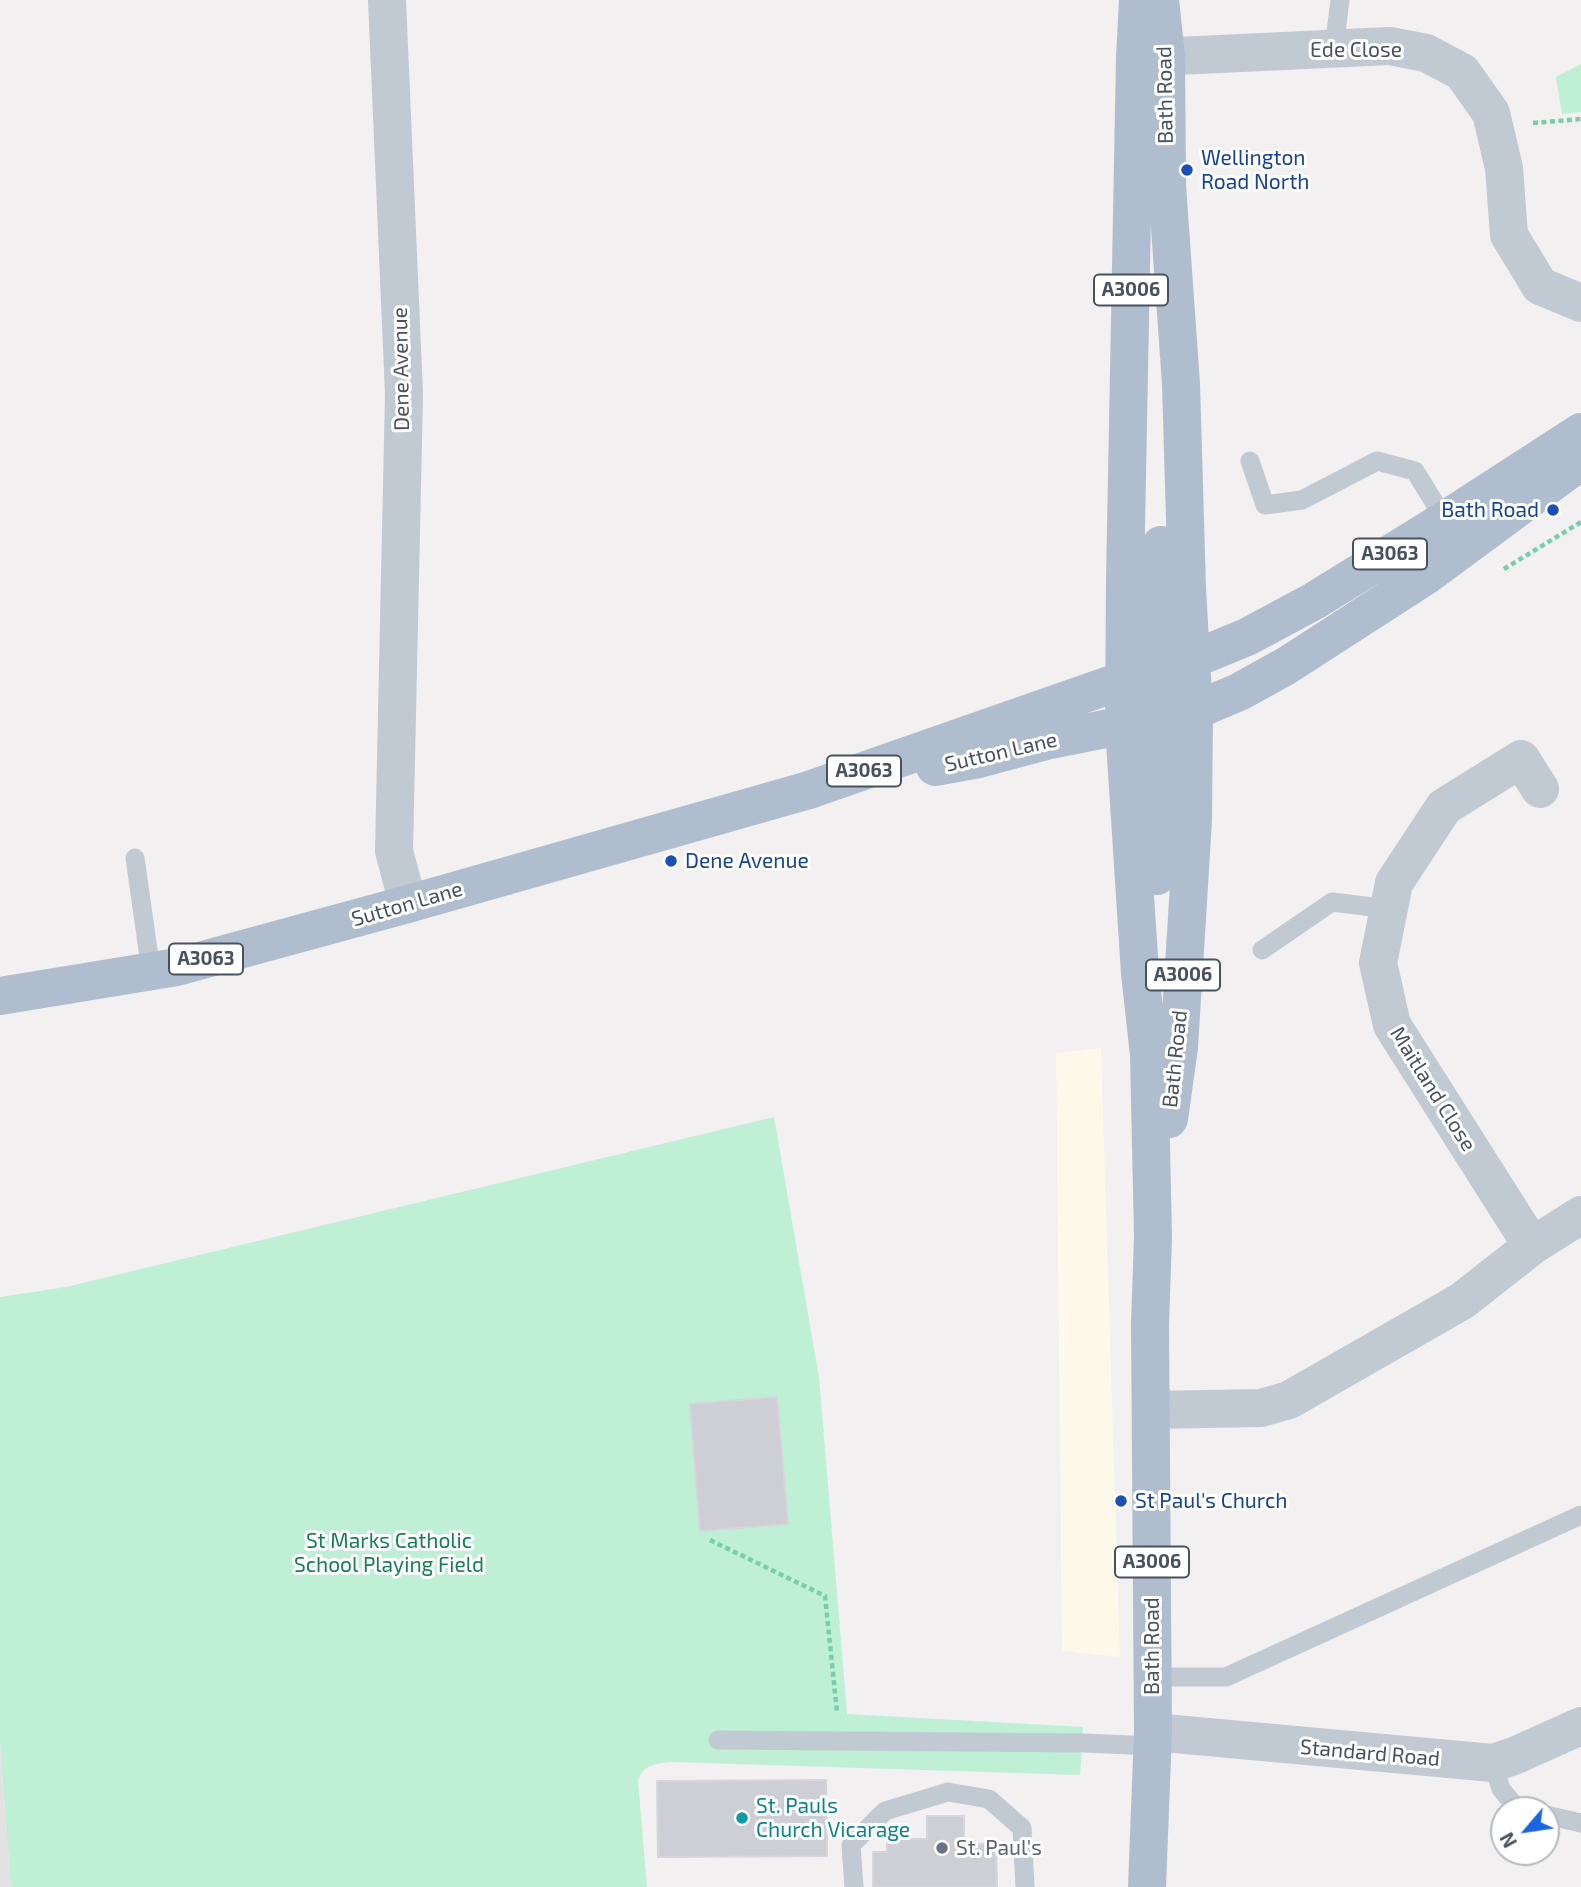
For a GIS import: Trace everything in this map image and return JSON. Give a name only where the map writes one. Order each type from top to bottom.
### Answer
[{"type":"main road","name":"Bath Road","points":[[1139,0],[1151,57],[1167,185],[1181,384],[1158,670],[1124,726],[1140,973],[1149,1055],[1153,1237],[1150,1324],[1153,1739],[1147,1887]]},
{"type":"main road","name":"Bath Road","points":[[1153,1237],[1179,1047],[1193,820],[1177,715],[1158,670],[1151,57],[1160,0]]},
{"type":"main road","name":"A3063","points":[[1158,670],[1247,637],[1314,601],[1581,432]]},
{"type":"main road","name":"A3063","points":[[1177,715],[1239,692],[1286,666],[1427,575],[1581,461]]},
{"type":"main road","name":"Sutton Lane","points":[[0,996],[177,967],[408,904],[809,790],[1158,670]]},
{"type":"main road","name":"Sutton Lane","points":[[809,790],[979,759],[1050,740],[1177,715]]},
{"type":"main road","points":[[1149,1055],[1156,985],[1158,790],[1177,715]]},
{"type":"street","name":"Dene Avenue","points":[[387,0],[404,394],[394,851],[408,904]]},
{"type":"street","name":"Ede Close","points":[[1151,57],[1390,46],[1426,53],[1462,72],[1491,113],[1504,168],[1509,235],[1540,286],[1581,303]]},
{"type":"street","name":"Maitland Close","points":[[1532,1247],[1392,1025],[1378,963],[1394,883],[1444,807],[1521,759],[1539,789]]},
{"type":"street","points":[[1152,1410],[1261,1408],[1289,1400],[1462,1301],[1532,1247],[1581,1215]]},
{"type":"street","name":"Standard Road","points":[[1153,1739],[1493,1763],[1581,1726]]},
{"type":"lane","points":[[1334,48],[1340,0]]},
{"type":"lane","points":[[1250,461],[1265,505],[1302,500],[1377,461],[1415,471],[1445,520]]},
{"type":"lane","points":[[135,858],[151,971]]},
{"type":"lane","points":[[1262,950],[1332,902],[1389,909]]},
{"type":"lane","points":[[1153,1677],[1226,1677],[1581,1515]]},
{"type":"lane","points":[[718,1740],[1084,1743],[1153,1739]]},
{"type":"lane","points":[[1493,1763],[1502,1789],[1507,1796]]},
{"type":"lane","points":[[854,1887],[851,1844],[885,1811],[948,1792],[989,1799],[1022,1828],[1026,1887]]},
{"type":"lane","points":[[1560,1819],[1581,1824]]},
{"type":"path","points":[[1525,123],[1581,119]]},
{"type":"path","points":[[710,1540],[825,1596],[840,1741]]},
{"type":"shaded area","points":[[1101,1048],[1120,1657],[1062,1651],[1056,1053]]},
{"type":"shaded area","points":[[0,1743],[11,1887],[0,1887]]},
{"type":"green space","points":[[1581,64],[1581,112],[1562,114],[1556,77]]},
{"type":"green space","name":"St Marks Catholic School Playing Field","points":[[774,1117],[819,1378],[847,1714],[1083,1727],[1080,1775],[675,1762],[658,1764],[648,1767],[638,1781],[647,1887],[11,1887],[0,1743],[0,1297],[66,1287]]},
{"type":"building","points":[[777,1397],[788,1524],[700,1531],[690,1404]]},
{"type":"building","name":"St. Pauls Church Vicarage","points":[[826,1780],[827,1856],[658,1857],[657,1781]]},
{"type":"building","name":"St. Paul's","points":[[927,1816],[964,1816],[964,1844],[996,1844],[997,1887],[873,1887],[873,1852],[887,1852],[887,1839],[927,1839]]},
{"type":"place","name":"Wellington Road North","points":[[1187,170]]},
{"type":"place","name":"Bath Road","points":[[1553,510]]},
{"type":"place","name":"Dene Avenue","points":[[671,861]]},
{"type":"place","name":"St Paul's Church","points":[[1121,1501]]},
{"type":"place","name":"St. Pauls Church Vicarage","points":[[742,1818]]},
{"type":"place","name":"St. Paul's","points":[[942,1848]]}]
